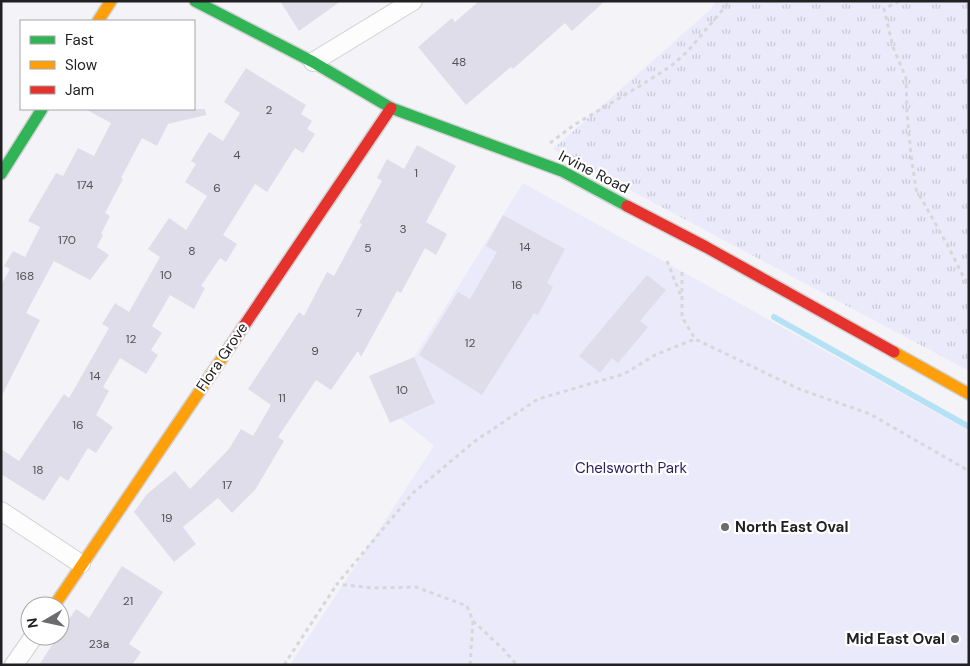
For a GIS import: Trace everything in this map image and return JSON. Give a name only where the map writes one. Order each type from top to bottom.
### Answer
[{"type":"street","points":[[99,20],[111,1]]},
{"type":"street","name":"Irvine Road","points":[[195,1],[312,62],[391,108],[562,171],[683,235],[969,394]]},
{"type":"street","points":[[312,62],[413,1]]},
{"type":"street","name":"Flora Grove","points":[[60,596],[391,108]]},
{"type":"street","points":[[1,174],[41,110]]},
{"type":"street","points":[[1,511],[81,564]]},
{"type":"street","points":[[14,665],[27,646]]},
{"type":"path","points":[[530,159],[574,125],[671,66],[687,52],[730,1]]},
{"type":"path","points":[[899,1],[884,9],[894,47],[906,78],[908,121],[916,189],[950,248],[969,288]]},
{"type":"path","points":[[667,261],[682,299]]},
{"type":"path","points":[[682,272],[682,317],[694,339],[799,389],[870,414],[969,471]]},
{"type":"path","points":[[284,665],[337,584],[413,493],[476,441],[538,399],[624,374],[655,355],[694,339]]},
{"type":"path","points":[[337,584],[374,588],[416,587],[467,606],[473,621],[504,650],[516,665]]},
{"type":"path","points":[[470,665],[473,621]]},
{"type":"green space","points":[[716,1],[969,1],[969,371],[553,149],[711,9]]},
{"type":"green space","name":"Chelsworth Park","points":[[523,183],[969,431],[969,665],[290,665],[434,446],[384,405]]},
{"type":"building","points":[[280,1],[341,1],[299,31]]},
{"type":"building","points":[[479,1],[605,1],[572,31],[565,23],[513,69],[511,67],[466,105],[418,47],[452,18],[455,22]]},
{"type":"building","points":[[246,68],[306,105],[301,114],[312,121],[307,129],[315,134],[303,153],[295,148],[267,192],[255,184],[223,235],[237,244],[226,262],[220,258],[201,286],[205,288],[194,309],[170,295],[152,326],[162,333],[151,350],[158,355],[146,374],[120,358],[103,387],[109,391],[96,415],[113,427],[96,453],[88,448],[68,481],[60,476],[44,501],[1,474],[1,449],[19,461],[64,394],[69,398],[109,328],[102,324],[115,303],[129,312],[160,257],[148,249],[169,218],[186,230],[207,196],[185,182],[196,164],[191,161],[209,132],[223,141],[240,113],[224,102]]},
{"type":"building","points":[[205,109],[206,115],[168,124],[157,146],[142,138],[105,213],[110,216],[97,247],[109,255],[90,280],[54,261],[26,313],[40,320],[1,397],[1,285],[10,269],[4,266],[13,251],[25,257],[40,227],[28,221],[56,173],[63,176],[78,148],[94,156],[111,123],[87,110]]},
{"type":"building","points":[[417,145],[456,166],[426,222],[447,234],[436,255],[425,248],[401,293],[397,291],[361,357],[358,351],[331,390],[316,380],[278,437],[284,441],[255,490],[232,513],[218,498],[183,527],[196,544],[174,562],[134,512],[147,494],[175,471],[190,489],[229,449],[241,429],[253,436],[271,405],[248,389],[299,312],[304,316],[327,272],[334,276],[362,224],[359,223],[382,181],[377,178],[387,159],[404,169]]},
{"type":"building","points":[[503,215],[565,249],[547,283],[553,287],[538,315],[534,313],[482,395],[419,355],[458,292],[470,299],[497,252],[486,246]]},
{"type":"building","points":[[647,275],[666,290],[640,321],[648,327],[618,363],[612,358],[600,373],[579,356]]},
{"type":"building","points":[[414,357],[435,403],[390,423],[369,376]]},
{"type":"building","points":[[122,566],[163,592],[129,644],[141,652],[132,665],[39,665],[51,646],[70,646],[70,618],[76,609],[89,618]]},
{"type":"waterway","points":[[774,317],[969,427]]},
{"type":"traffic: fast","points":[[195,1],[313,62],[391,108],[562,171],[627,206]]},
{"type":"traffic: fast","points":[[1,174],[41,110]]},
{"type":"traffic: slow","points":[[99,20],[111,1]]},
{"type":"traffic: slow","points":[[61,596],[231,345]]},
{"type":"traffic: slow","points":[[894,352],[969,394]]},
{"type":"traffic: jam","points":[[231,345],[391,108]]},
{"type":"traffic: jam","points":[[627,206],[706,247],[894,352]]},
{"type":"place","name":"North East Oval","points":[[725,527]]},
{"type":"place","name":"Mid East Oval","points":[[955,639]]}]
